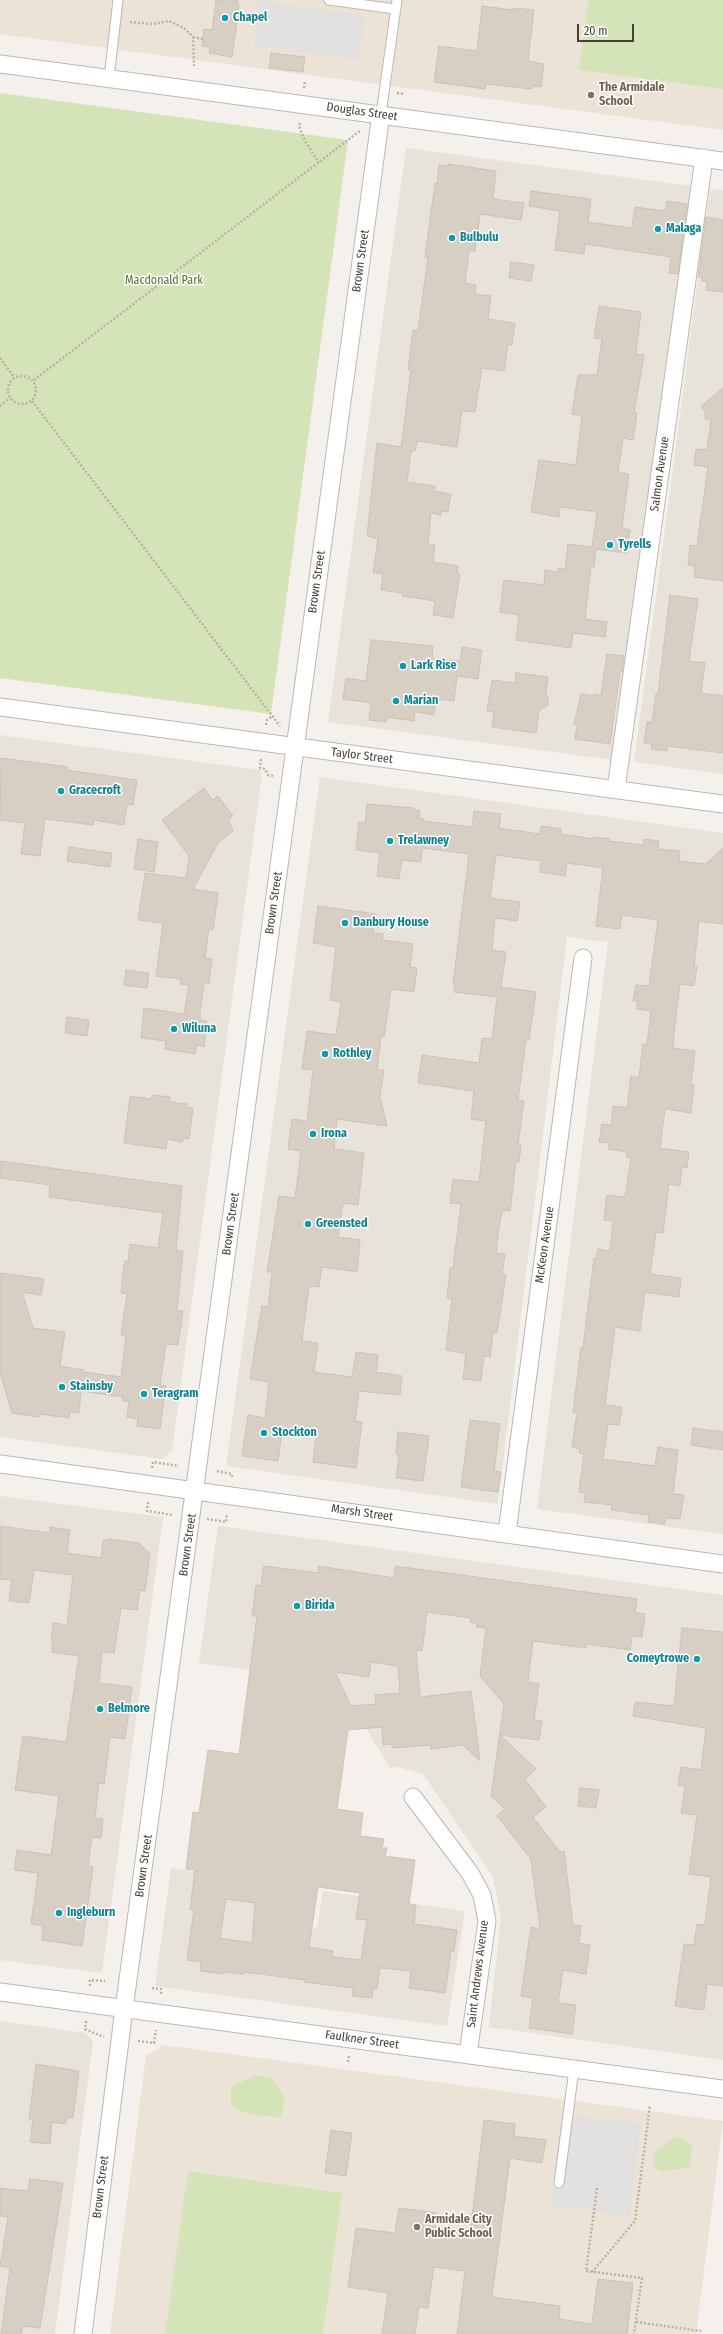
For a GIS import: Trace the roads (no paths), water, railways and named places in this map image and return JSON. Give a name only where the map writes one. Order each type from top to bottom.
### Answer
[{"type":"street","name":"Douglas Street","points":[[0,64],[723,161]]},
{"type":"street","name":"Brown Street","points":[[83,2334],[124,2009],[381,114]]},
{"type":"street","name":"Salmon Avenue","points":[[616,789],[704,158]]},
{"type":"street","name":"Taylor Street","points":[[0,707],[723,804]]},
{"type":"street","name":"McKeon Avenue","points":[[506,1533],[583,958]]},
{"type":"street","name":"Marsh Street","points":[[0,1464],[723,1564]]},
{"type":"street","name":"Saint Andrews Avenue","points":[[413,1797],[470,1873],[482,1895],[487,1921],[468,2054]]},
{"type":"street","name":"Faulkner Street","points":[[0,1992],[723,2089]]},
{"type":"lane","points":[[108,78],[118,0]]},
{"type":"lane","points":[[329,0],[396,5],[381,114]]},
{"type":"lane","points":[[559,2183],[574,2069]]},
{"type":"place","name":"Chapel","points":[[225,18]]},
{"type":"place","name":"The Armidale School","points":[[591,95]]},
{"type":"place","name":"Malaga","points":[[658,229]]},
{"type":"place","name":"Bulbulu","points":[[452,238]]},
{"type":"place","name":"Tyrells","points":[[610,545]]},
{"type":"place","name":"Lark Rise","points":[[403,666]]},
{"type":"place","name":"Marian","points":[[396,701]]},
{"type":"place","name":"Gracecroft","points":[[61,791]]},
{"type":"place","name":"Trelawney","points":[[390,841]]},
{"type":"place","name":"Danbury House","points":[[345,923]]},
{"type":"place","name":"Wiluna","points":[[174,1029]]},
{"type":"place","name":"Rothley","points":[[325,1054]]},
{"type":"place","name":"Irona","points":[[313,1134]]},
{"type":"place","name":"Greensted","points":[[308,1224]]},
{"type":"place","name":"Stainsby","points":[[62,1387]]},
{"type":"place","name":"Teragram","points":[[144,1394]]},
{"type":"place","name":"Stockton","points":[[264,1433]]},
{"type":"place","name":"Birida","points":[[297,1606]]},
{"type":"place","name":"Comeytrowe","points":[[697,1659]]},
{"type":"place","name":"Belmore","points":[[100,1709]]},
{"type":"place","name":"Ingleburn","points":[[59,1913]]},
{"type":"place","name":"Armidale City Public School","points":[[417,2227]]},
{"type":"park label","name":"Macdonald Park","points":[[164,281]]}]
